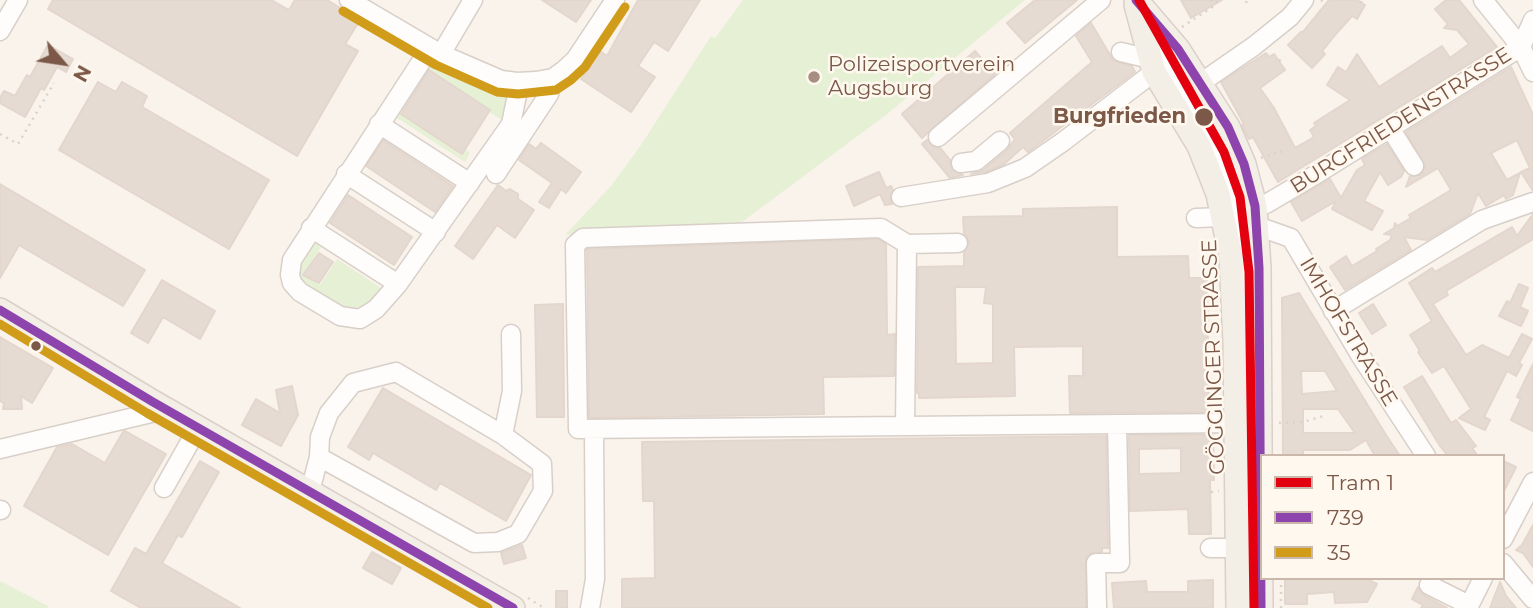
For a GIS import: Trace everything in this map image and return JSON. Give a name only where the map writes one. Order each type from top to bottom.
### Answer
[{"type":"main road","name":"GÖGGINGER STRASSE","points":[[1135,0],[1152,66],[1228,127],[1244,164],[1256,216],[1260,530]]},
{"type":"main road","name":"GÖGGINGER STRASSE","points":[[1135,0],[1178,49],[1199,146],[1218,194],[1224,218],[1231,263],[1238,608]]},
{"type":"main road","points":[[0,310],[513,608]]},
{"type":"main road","name":"GÖGGINGER STRASSE","points":[[1261,580],[1261,608]]},
{"type":"street","points":[[0,31],[18,0]]},
{"type":"street","points":[[349,0],[435,51],[501,80],[517,82],[553,78],[575,60],[615,0]]},
{"type":"street","points":[[1250,608],[1247,316],[1240,221],[1236,198],[1220,153],[1187,93],[1273,20],[1304,0]]},
{"type":"street","points":[[1483,0],[1521,47],[1533,72]]},
{"type":"street","points":[[938,136],[965,117],[1015,66],[1099,7]]},
{"type":"street","points":[[468,15],[435,51],[379,124],[311,228],[292,260],[290,275],[292,283],[300,292],[340,316],[360,319],[376,309],[436,232],[511,124],[517,82]]},
{"type":"street","name":"BURGFRIEDENSTRASSE","points":[[1256,216],[1266,204],[1521,47],[1533,20]]},
{"type":"street","points":[[901,197],[988,183],[1024,168],[1064,141],[1152,66],[1121,52]]},
{"type":"street","points":[[496,174],[550,94],[553,78]]},
{"type":"street","points":[[379,124],[470,183]]},
{"type":"street","points":[[1390,128],[1414,166]]},
{"type":"street","points":[[961,163],[976,161],[994,145]]},
{"type":"street","points":[[346,174],[436,232]]},
{"type":"street","points":[[1333,311],[1482,220],[1533,202]]},
{"type":"street","name":"IMHOFSTRASSE","points":[[1256,216],[1291,238],[1333,311],[1425,454]]},
{"type":"street","points":[[1196,218],[1224,218]]},
{"type":"street","points":[[311,228],[398,284]]},
{"type":"street","points":[[958,243],[907,244],[881,228],[583,238],[575,245],[574,251],[578,429],[1236,424]]},
{"type":"street","points":[[905,426],[907,244]]},
{"type":"street","points":[[503,435],[512,391],[511,334]]},
{"type":"street","points":[[308,490],[319,457],[320,437],[329,413],[353,383],[396,372],[503,435],[542,464],[543,491],[518,534],[498,542],[474,543],[319,457]]},
{"type":"street","points":[[0,449],[168,409]]},
{"type":"street","points":[[1097,608],[1096,563],[1120,563],[1117,424]]},
{"type":"street","points":[[164,488],[200,426]]},
{"type":"street","points":[[590,608],[595,579],[594,429]]},
{"type":"street","points":[[1505,535],[1533,482]]},
{"type":"street","points":[[1210,548],[1238,548]]},
{"type":"street","points":[[1505,565],[1533,599]]},
{"type":"street","points":[[1429,585],[1469,607],[1482,580]]},
{"type":"path","points":[[1211,0],[1214,6]]},
{"type":"path","points":[[1177,30],[1214,6],[1218,0]]},
{"type":"path","points":[[1321,0],[1327,4]]},
{"type":"path","points":[[1279,61],[1285,57]]},
{"type":"path","points":[[0,134],[18,144],[54,83]]},
{"type":"path","points":[[1244,164],[1281,151],[1283,155]]},
{"type":"path","points":[[1279,423],[1303,422],[1327,415]]},
{"type":"path","points":[[1210,492],[1219,491]]},
{"type":"path","points":[[1281,580],[1281,608]]},
{"type":"green space","name":"Polizeisportverein Augsburg","points":[[743,0],[1025,0],[886,115],[742,222],[615,228],[565,235],[611,186],[641,145],[711,36],[715,38]]},
{"type":"green space","points":[[428,58],[487,86],[510,92],[502,120],[489,112],[490,109],[428,70],[406,103],[400,114],[462,153],[465,149],[470,153],[465,162],[394,116]]},
{"type":"green space","points":[[310,240],[321,247],[303,275],[320,285],[337,259],[381,288],[374,299],[362,307],[339,310],[308,292],[294,269]]},
{"type":"green space","points":[[0,581],[48,606],[47,608],[0,608]]},
{"type":"building","points":[[53,0],[271,0],[289,10],[295,0],[327,0],[360,20],[345,44],[358,51],[297,156],[48,9]]},
{"type":"building","points":[[542,0],[591,0],[576,22]]},
{"type":"building","points":[[638,0],[700,0],[668,51],[654,42],[638,66],[655,77],[631,112],[581,79],[600,51],[607,56]]},
{"type":"building","points":[[1035,0],[1077,0],[1025,43],[1007,23]]},
{"type":"building","points":[[1181,0],[1222,0],[1191,18]]},
{"type":"building","points":[[1329,0],[1357,0],[1365,5],[1357,19],[1352,16],[1335,35],[1322,51],[1325,54],[1312,68],[1288,45],[1303,32]]},
{"type":"building","points":[[1446,0],[1459,0],[1497,47],[1278,182],[1253,137],[1249,139],[1242,125],[1244,124],[1221,82],[1266,53],[1269,57],[1274,54],[1285,70],[1260,88],[1295,148],[1314,137],[1310,130],[1316,126],[1314,123],[1350,100],[1327,85],[1338,67],[1346,72],[1357,54],[1379,87],[1442,46],[1450,58],[1469,44],[1457,30],[1444,28],[1448,24],[1435,9]]},
{"type":"building","points":[[1091,23],[1113,60],[1132,66],[1135,72],[1028,152],[1023,147],[1003,165],[971,174],[983,170],[1007,150],[1015,139],[1010,133],[1092,62],[1076,36]]},
{"type":"building","points":[[48,45],[73,59],[66,72],[57,67],[44,90],[41,88],[25,117],[0,103],[0,98],[4,91],[15,96],[27,75],[30,77]]},
{"type":"building","points":[[975,51],[995,74],[922,138],[902,114]]},
{"type":"building","points":[[1511,67],[1533,115],[1533,191],[1521,172],[1530,168],[1517,140],[1491,153],[1507,180],[1520,173],[1513,195],[1506,199],[1504,195],[1486,206],[1478,193],[1470,214],[1427,240],[1404,237],[1411,250],[1345,290],[1330,267],[1346,256],[1352,266],[1377,251],[1376,249],[1390,240],[1392,235],[1384,234],[1394,228],[1395,223],[1397,226],[1411,218],[1409,215],[1451,190],[1438,168],[1406,187],[1410,176],[1421,175],[1425,166],[1406,132]]},
{"type":"building","points":[[429,70],[490,110],[462,154],[401,114]]},
{"type":"building","points":[[98,82],[116,92],[122,82],[147,96],[142,107],[269,180],[229,249],[59,150]]},
{"type":"building","points":[[383,140],[453,186],[435,212],[366,166]]},
{"type":"building","points":[[927,140],[934,147],[940,148],[950,160],[952,170],[963,175],[950,178],[922,144]]},
{"type":"building","points":[[541,143],[581,172],[566,193],[561,189],[549,208],[539,202],[552,183],[519,160],[529,144],[536,149]]},
{"type":"building","points":[[1387,144],[1404,171],[1401,177],[1388,185],[1380,172],[1364,201],[1383,211],[1372,230],[1332,209],[1336,201],[1302,221],[1291,202],[1330,179],[1341,198],[1357,170],[1365,165],[1362,159]]},
{"type":"building","points":[[879,172],[886,188],[891,186],[893,190],[890,198],[892,204],[885,205],[880,194],[854,206],[846,186]]},
{"type":"building","points":[[0,184],[145,270],[123,306],[19,245],[0,278]]},
{"type":"building","points":[[498,185],[506,191],[510,189],[518,194],[518,199],[534,210],[515,238],[497,225],[473,259],[455,246]]},
{"type":"building","points":[[348,195],[412,237],[394,265],[330,223]]},
{"type":"building","points":[[1117,207],[1117,257],[1188,256],[1189,278],[1207,278],[1209,412],[1070,413],[1069,376],[1083,376],[1083,346],[1014,347],[1015,396],[919,398],[918,267],[964,266],[964,253],[969,242],[964,233],[963,217],[1023,216],[1023,209]],"holes":[[[955,287],[986,287],[984,303],[993,304],[993,363],[956,364]]]},
{"type":"building","points":[[1533,214],[1533,239],[1446,291],[1448,295],[1433,304],[1466,355],[1482,345],[1509,358],[1522,334],[1532,339],[1519,363],[1522,365],[1516,376],[1507,371],[1484,417],[1490,420],[1485,430],[1459,418],[1471,409],[1444,366],[1432,373],[1418,352],[1420,351],[1410,335],[1432,321],[1409,283],[1432,268],[1435,272],[1512,227],[1517,236]]},
{"type":"building","points":[[878,239],[886,244],[887,335],[895,334],[894,376],[823,377],[824,414],[589,418],[587,249]]},
{"type":"building","points":[[319,253],[333,262],[319,283],[303,275]]},
{"type":"building","points":[[162,280],[215,311],[200,339],[163,317],[148,343],[131,333]]},
{"type":"building","points":[[1519,284],[1528,288],[1520,307],[1528,311],[1521,326],[1499,316],[1507,301],[1510,303]]},
{"type":"building","points":[[1299,293],[1399,454],[1374,454],[1366,440],[1350,450],[1303,450],[1303,454],[1283,454],[1282,298]],"holes":[[[1301,371],[1325,371],[1337,391],[1302,394]],[[1303,409],[1338,409],[1355,433],[1303,433]]]},
{"type":"building","points":[[563,304],[564,417],[537,417],[535,305]]},
{"type":"building","points":[[1373,304],[1386,325],[1372,334],[1359,313]]},
{"type":"building","points":[[0,337],[53,368],[32,403],[21,396],[22,409],[3,409],[4,403],[0,401]]},
{"type":"building","points":[[1533,364],[1533,431],[1511,420],[1521,399],[1517,397]]},
{"type":"building","points":[[1422,376],[1451,423],[1456,420],[1476,446],[1472,448],[1476,454],[1446,454],[1404,387]]},
{"type":"building","points":[[292,386],[298,415],[281,446],[242,425],[256,399],[280,413],[276,390]]},
{"type":"building","points":[[383,388],[531,475],[506,521],[440,483],[436,490],[373,453],[369,460],[348,447]]},
{"type":"building","points":[[125,431],[166,454],[108,555],[24,506],[57,447],[72,444],[105,463]]},
{"type":"building","points":[[1129,435],[1213,435],[1211,534],[1189,534],[1188,509],[1130,511]],"holes":[[[1181,448],[1181,473],[1139,474],[1139,449]]]},
{"type":"building","points":[[1106,436],[1108,548],[1102,548],[1102,552],[1091,553],[1086,558],[1086,608],[622,608],[622,579],[655,578],[654,501],[643,501],[642,442]]},
{"type":"building","points":[[200,461],[219,472],[182,537],[178,535],[162,563],[240,608],[141,608],[111,591],[135,548],[146,554]]},
{"type":"building","points":[[1505,462],[1516,467],[1505,489]]},
{"type":"building","points":[[1533,525],[1533,567],[1523,553],[1516,550],[1522,545]]},
{"type":"building","points":[[522,545],[526,558],[504,564],[501,553]]},
{"type":"building","points":[[372,552],[401,568],[392,584],[363,568]]},
{"type":"building","points":[[1213,580],[1213,608],[1114,608],[1112,583],[1146,581],[1147,592],[1188,592],[1188,581]]},
{"type":"building","points":[[1285,580],[1369,580],[1377,584],[1367,602],[1335,603],[1334,592],[1307,594],[1307,604],[1285,604]]},
{"type":"building","points":[[1500,582],[1506,596],[1516,608],[1490,608]]},
{"type":"building","points":[[1418,587],[1423,595],[1447,608],[1421,608],[1423,605],[1412,599]]},
{"type":"building","points":[[556,591],[567,591],[567,608],[556,608]]},
{"type":"tram line","name":"1","points":[[1139,0],[1224,152],[1240,197],[1249,272],[1254,608]]},
{"type":"transit line","name":"739","points":[[1136,0],[1178,49],[1228,127],[1244,164],[1255,206],[1259,268],[1260,454]]},
{"type":"transit line","name":"35","points":[[343,11],[436,65],[497,92],[518,94],[556,90],[571,80],[585,67],[625,7]]},
{"type":"transit line","name":"739","points":[[0,310],[153,402],[513,608]]},
{"type":"transit line","name":"35","points":[[0,324],[147,413],[488,608]]},
{"type":"transit line","name":"739","points":[[1261,580],[1261,608]]},
{"type":"place","name":"Polizeisportverein Augsburg","points":[[814,77]]},
{"type":"place","name":"Burgfrieden","points":[[1204,117]]}]
